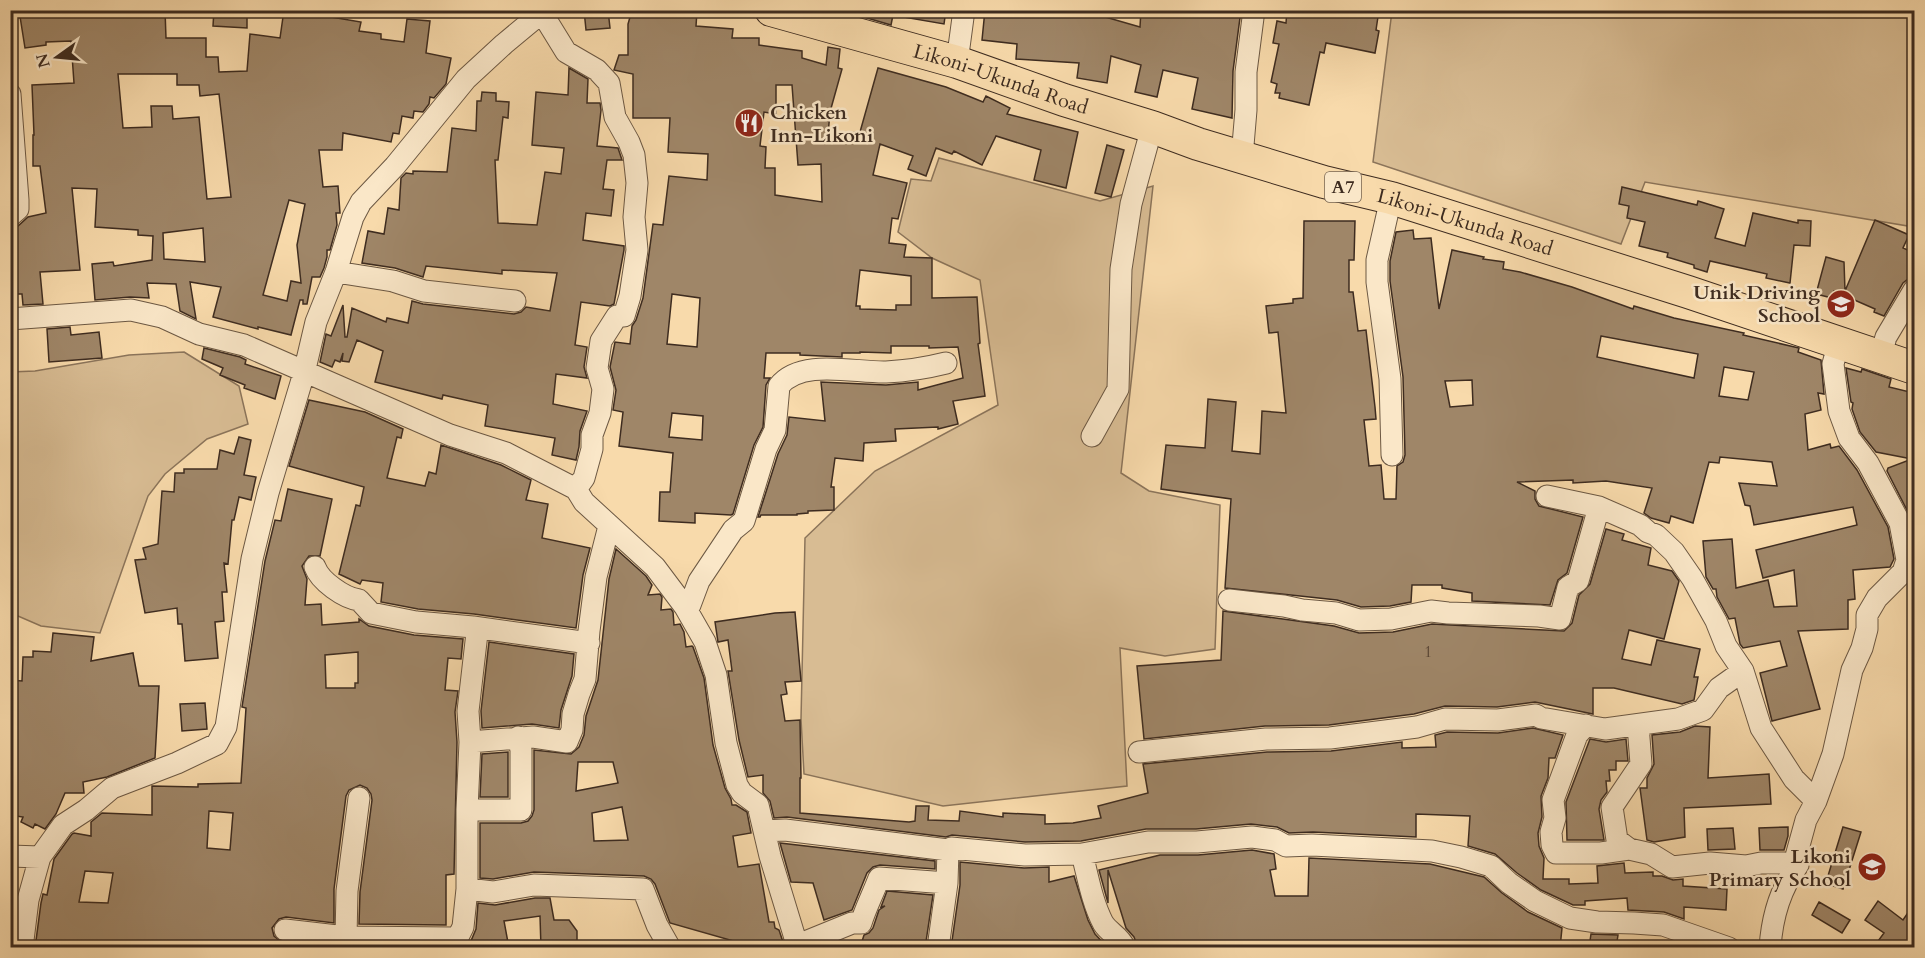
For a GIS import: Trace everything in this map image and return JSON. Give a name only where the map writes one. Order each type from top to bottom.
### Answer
[{"type":"highway","name":"Likoni-Ukunda Road","points":[[771,10],[957,62],[1064,100],[1152,126],[1198,144],[1324,182],[1391,198],[1914,368]]},
{"type":"street","points":[[957,62],[964,10]]},
{"type":"street","points":[[1242,157],[1246,72],[1254,10]]},
{"type":"street","points":[[22,948],[28,900],[40,857],[63,825],[86,810],[112,788],[177,763],[217,744],[226,727],[252,559],[268,493],[304,373],[316,322],[336,272],[352,217],[361,202],[395,166],[466,79],[543,12],[566,52],[597,70],[609,83],[615,117],[629,142],[636,166],[634,217],[637,250],[630,296],[624,316],[617,316],[601,341],[597,368],[603,389],[600,413],[592,435],[592,449],[584,478],[576,489]]},
{"type":"street","points":[[10,94],[18,209],[10,216]]},
{"type":"street","points":[[1092,436],[1118,389],[1123,260],[1133,195],[1152,126]]},
{"type":"street","points":[[1391,198],[1377,260],[1377,282],[1390,379],[1392,455]]},
{"type":"street","points":[[336,272],[393,281],[424,291],[515,301]]},
{"type":"street","points":[[1880,357],[1886,337],[1914,290]]},
{"type":"street","points":[[10,319],[131,310],[162,316],[199,334],[244,345],[450,435],[506,453],[576,489],[584,502],[655,567],[685,607],[705,642],[716,675],[726,743],[737,785],[742,793],[758,805],[778,885],[798,946],[852,923],[861,923],[867,902],[872,897],[879,878],[947,883]]},
{"type":"street","points":[[1798,865],[1795,860],[1806,820],[1816,801],[1836,743],[1852,670],[1862,648],[1867,629],[1867,615],[1876,598],[1903,572],[1907,561],[1900,523],[1868,463],[1849,438],[1839,411],[1833,364],[1839,342]]},
{"type":"street","points":[[685,607],[690,605],[699,581],[733,530],[744,521],[766,449],[775,430],[779,386],[783,381],[804,371],[839,368],[855,372],[887,372],[926,368],[946,363]]},
{"type":"street","points":[[1547,496],[1599,507],[1640,525],[1656,535],[1674,552],[1692,578],[1716,621],[1726,646],[1743,671],[1761,728],[1785,766],[1816,801]]},
{"type":"street","points":[[1229,600],[1336,613],[1359,620],[1375,621],[1431,611],[1560,619],[1568,587],[1578,581],[1599,507]]},
{"type":"street","points":[[470,741],[532,737],[567,742],[572,730],[573,714],[585,679],[596,577],[609,526]]},
{"type":"street","points":[[315,567],[318,574],[350,599],[359,600],[371,613],[416,622],[473,627],[589,643]]},
{"type":"street","points":[[285,930],[346,937],[458,937],[463,927],[467,889],[466,810],[470,741],[468,711],[477,633],[473,627]]},
{"type":"street","points":[[1139,752],[1266,739],[1330,738],[1417,727],[1444,719],[1498,720],[1536,715],[1541,718],[1605,729],[1678,719],[1704,710],[1719,688],[1743,671]]},
{"type":"street","points":[[1629,849],[1617,840],[1612,807],[1641,764],[1638,724]]},
{"type":"street","points":[[1586,725],[1577,735],[1553,800],[1555,818],[1551,832],[1552,845],[1556,853],[1601,853],[1629,849],[1652,854],[1672,867],[1710,863],[1746,866],[1783,862],[1798,865]]},
{"type":"street","points":[[466,810],[521,810],[521,750],[518,737]]},
{"type":"street","points":[[346,937],[346,891],[359,798]]},
{"type":"street","points":[[764,831],[785,830],[948,849],[1025,855],[1082,854],[1148,842],[1197,842],[1252,837],[1275,840],[1286,846],[1312,845],[1447,853],[1491,866],[1509,883],[1528,896],[1570,918],[1663,926],[1729,948]]},
{"type":"street","points":[[938,948],[947,883],[948,849]]},
{"type":"street","points":[[1082,854],[1091,890],[1104,924],[1120,938],[1125,948]]},
{"type":"street","points":[[10,856],[40,857]]},
{"type":"street","points":[[1770,948],[1772,928],[1785,882],[1798,865]]},
{"type":"street","points":[[467,889],[493,892],[534,885],[643,889],[657,925],[670,948]]},
{"type":"shaded area","points":[[1392,11],[1914,11],[1914,227],[1645,182],[1621,244],[1373,162]]},
{"type":"shaded area","points":[[939,158],[1100,201],[1153,186],[1121,473],[1149,491],[1220,505],[1215,649],[1165,656],[1120,648],[1127,786],[943,806],[804,774],[801,719],[805,538],[875,471],[998,405],[980,280],[932,258],[898,232],[911,179],[931,181]]},
{"type":"shaded area","points":[[184,352],[239,386],[248,424],[207,439],[165,474],[148,496],[100,633],[41,626],[11,613],[10,372],[35,371],[129,355]]},
{"type":"building","points":[[19,10],[165,10],[166,38],[206,38],[206,57],[218,57],[219,72],[247,71],[250,34],[280,38],[284,10],[308,10],[308,13],[361,22],[359,31],[381,34],[381,39],[404,42],[407,19],[430,21],[426,53],[451,58],[446,84],[434,98],[430,97],[429,104],[423,112],[414,111],[413,118],[402,116],[399,134],[393,133],[391,142],[343,133],[342,150],[319,150],[323,187],[338,186],[340,213],[336,213],[337,225],[330,250],[327,250],[324,268],[320,277],[312,277],[307,304],[303,304],[303,300],[300,300],[291,335],[213,317],[221,287],[190,282],[196,319],[180,311],[176,284],[147,283],[149,298],[95,300],[92,264],[113,262],[114,266],[152,260],[153,236],[138,235],[138,230],[95,227],[97,189],[72,188],[80,270],[40,272],[43,304],[23,305],[22,294],[10,294],[10,275],[15,275],[10,253],[10,228],[18,226],[28,217],[46,213],[40,166],[33,166],[32,85],[74,83],[71,41],[46,42],[46,45],[25,48]],"holes":[[[118,74],[177,74],[177,85],[199,85],[200,96],[219,94],[231,197],[207,199],[199,117],[173,119],[172,106],[151,106],[152,127],[123,128]],[[289,200],[305,204],[297,245],[301,283],[291,281],[287,301],[263,295]],[[203,228],[205,262],[164,259],[163,233]]]},
{"type":"building","points":[[214,10],[247,10],[247,28],[213,26]]},
{"type":"building","points":[[584,10],[608,10],[610,28],[586,30]]},
{"type":"building","points":[[632,10],[697,11],[696,26],[733,29],[732,38],[759,38],[759,45],[802,51],[802,58],[826,65],[828,47],[840,49],[838,68],[842,69],[830,112],[828,135],[860,132],[878,68],[946,87],[983,102],[986,96],[1010,108],[1007,114],[1078,132],[1066,188],[1034,180],[1041,150],[996,136],[982,165],[954,151],[952,154],[936,148],[926,176],[908,169],[913,156],[880,144],[873,175],[907,183],[898,219],[892,218],[889,243],[906,245],[904,257],[932,258],[932,298],[977,297],[980,343],[978,344],[985,396],[953,401],[958,424],[938,429],[938,427],[895,429],[896,441],[864,443],[863,461],[835,458],[831,487],[834,487],[834,510],[758,517],[778,454],[787,435],[789,417],[825,421],[821,382],[886,385],[918,382],[918,390],[963,378],[958,347],[891,346],[891,353],[842,353],[842,357],[766,353],[764,378],[770,378],[766,385],[763,427],[754,445],[733,514],[695,513],[695,523],[659,521],[660,492],[670,492],[673,453],[619,446],[623,412],[613,410],[616,390],[610,367],[615,342],[630,344],[632,326],[643,298],[653,224],[663,225],[669,176],[707,180],[708,154],[668,152],[670,118],[633,118],[633,74],[614,70],[619,55],[628,55],[628,24]],"holes":[[[776,85],[792,85],[798,165],[821,164],[822,202],[775,195],[775,168],[765,168],[766,147],[760,146],[764,112],[776,114]],[[860,270],[911,276],[911,305],[896,305],[896,310],[860,309],[860,306],[856,306]],[[672,294],[700,298],[697,347],[667,344]],[[672,413],[703,416],[702,440],[669,437]]]},
{"type":"building","points":[[851,10],[894,10],[891,25],[850,13]]},
{"type":"building","points":[[904,10],[946,10],[944,24],[903,17]]},
{"type":"building","points":[[985,10],[1081,10],[1140,27],[1141,10],[1241,10],[1233,71],[1232,118],[1192,109],[1198,78],[1163,70],[1157,97],[1135,92],[1141,65],[1111,56],[1107,83],[1077,78],[1079,63],[1016,59],[1017,44],[982,40]]},
{"type":"building","points":[[1287,10],[1379,10],[1376,30],[1379,31],[1375,53],[1326,43],[1324,53],[1320,52],[1309,105],[1279,98],[1280,93],[1275,93],[1277,84],[1271,82],[1279,44],[1273,43],[1277,21],[1286,23]]},
{"type":"building","points":[[569,68],[588,79],[587,103],[600,103],[597,146],[618,148],[622,160],[607,160],[603,189],[614,190],[611,216],[586,213],[583,240],[624,246],[614,304],[610,306],[581,302],[575,345],[587,347],[584,367],[587,378],[556,374],[553,404],[587,411],[580,431],[576,460],[552,455],[555,438],[485,426],[488,405],[443,395],[442,399],[375,382],[383,351],[357,340],[349,362],[342,361],[343,353],[340,362],[335,360],[332,367],[320,362],[326,334],[331,336],[343,305],[345,337],[347,337],[352,308],[386,322],[387,318],[408,323],[412,301],[514,314],[526,307],[550,311],[557,273],[502,270],[502,274],[426,266],[423,277],[395,268],[362,263],[368,231],[384,234],[388,208],[399,210],[401,178],[406,173],[413,174],[413,171],[447,172],[452,128],[476,131],[477,101],[481,101],[482,92],[496,93],[496,101],[509,102],[508,118],[503,117],[498,160],[495,160],[498,223],[537,225],[545,172],[561,174],[564,148],[532,145],[536,92],[568,95]]},
{"type":"building","points":[[1107,145],[1124,150],[1111,197],[1095,193]]},
{"type":"building","points":[[1622,187],[1697,205],[1698,201],[1724,209],[1715,238],[1745,246],[1753,213],[1798,223],[1798,220],[1811,221],[1810,246],[1794,245],[1790,283],[1766,278],[1767,274],[1710,261],[1707,272],[1694,268],[1694,265],[1667,257],[1668,253],[1639,246],[1645,222],[1627,218],[1629,206],[1619,204]]},
{"type":"building","points":[[1875,220],[1909,235],[1903,248],[1914,253],[1914,277],[1903,283],[1884,316],[1874,312],[1875,309],[1834,291],[1832,298],[1816,294],[1826,257],[1844,262],[1845,291]]},
{"type":"building","points":[[1304,221],[1355,221],[1354,260],[1349,260],[1349,292],[1353,292],[1358,331],[1366,330],[1376,419],[1364,420],[1369,466],[1381,465],[1384,499],[1396,499],[1397,466],[1403,462],[1405,455],[1403,377],[1390,281],[1390,261],[1396,232],[1413,230],[1414,239],[1431,238],[1439,309],[1452,250],[1504,262],[1503,269],[1572,287],[1633,309],[1634,306],[1799,348],[1798,352],[1821,360],[1824,394],[1818,393],[1821,410],[1805,414],[1808,450],[1830,444],[1831,448],[1839,446],[1857,470],[1888,527],[1894,559],[1890,567],[1853,570],[1855,599],[1848,600],[1848,629],[1798,631],[1820,709],[1772,721],[1760,673],[1787,666],[1780,641],[1743,648],[1740,644],[1735,618],[1729,619],[1717,597],[1716,589],[1713,589],[1706,577],[1703,541],[1732,539],[1736,588],[1768,580],[1774,607],[1797,606],[1794,570],[1763,578],[1756,550],[1857,525],[1853,507],[1754,525],[1750,506],[1745,505],[1739,483],[1777,486],[1772,462],[1720,457],[1719,463],[1709,462],[1693,523],[1671,516],[1669,523],[1651,518],[1644,513],[1652,488],[1606,481],[1517,482],[1535,491],[1535,499],[1539,506],[1583,517],[1567,573],[1558,580],[1550,605],[1472,601],[1472,593],[1442,588],[1442,585],[1412,585],[1411,602],[1390,606],[1361,607],[1337,600],[1225,588],[1231,499],[1161,489],[1166,445],[1205,448],[1208,399],[1236,402],[1232,451],[1260,454],[1262,411],[1286,413],[1278,332],[1269,333],[1266,306],[1293,303],[1293,299],[1303,298]],"holes":[[[1601,336],[1698,354],[1694,378],[1597,357]],[[1724,367],[1754,372],[1748,400],[1719,396]],[[1472,380],[1473,405],[1450,407],[1445,381]]]},
{"type":"building","points":[[70,327],[71,335],[99,332],[102,358],[49,362],[47,329]]},
{"type":"building","points":[[204,348],[240,357],[246,360],[245,364],[281,376],[275,399],[244,388],[245,385],[220,375],[223,368],[202,359]]},
{"type":"building","points":[[1846,368],[1861,372],[1862,369],[1891,379],[1889,387],[1914,393],[1914,519],[1911,518],[1887,471],[1888,468],[1912,459],[1876,452],[1860,432],[1852,409],[1853,403]]},
{"type":"building","points":[[309,400],[365,412],[403,429],[401,438],[397,437],[387,478],[425,486],[429,472],[436,474],[441,445],[501,465],[531,480],[526,500],[548,504],[542,538],[590,548],[583,575],[576,628],[418,609],[381,602],[383,583],[362,580],[360,584],[339,574],[356,505],[360,506],[364,487],[289,466]]},
{"type":"building","points":[[239,437],[251,440],[244,475],[256,477],[251,500],[239,497],[234,520],[232,520],[228,564],[224,563],[227,592],[222,592],[224,621],[215,622],[218,658],[185,661],[182,624],[178,624],[177,608],[145,613],[135,560],[146,559],[143,548],[158,544],[162,491],[174,492],[175,473],[184,473],[184,469],[217,469],[220,450],[234,454]]},
{"type":"building","points":[[288,489],[332,499],[320,556],[309,556],[302,566],[307,579],[305,605],[321,604],[322,625],[359,622],[359,619],[369,626],[414,635],[463,639],[461,659],[448,658],[445,690],[458,691],[455,712],[457,742],[454,874],[446,875],[446,925],[359,924],[360,892],[372,800],[367,788],[360,785],[349,790],[346,796],[334,889],[334,923],[286,917],[279,919],[272,928],[274,936],[283,943],[326,948],[229,948],[180,943],[180,948],[35,948],[41,903],[43,894],[47,895],[54,859],[72,834],[91,836],[91,822],[102,813],[152,815],[152,786],[198,787],[198,784],[241,783],[246,708],[242,707],[265,561],[275,520],[281,521]],"holes":[[[358,652],[358,683],[355,683],[355,688],[326,688],[325,655]],[[209,811],[233,813],[230,850],[207,848]],[[85,871],[113,873],[108,903],[79,902]]]},
{"type":"building","points":[[1606,529],[1624,534],[1622,540],[1651,548],[1648,565],[1672,571],[1679,581],[1664,639],[1629,630],[1622,659],[1651,665],[1657,640],[1700,649],[1694,677],[1698,677],[1694,700],[1682,704],[1614,688],[1593,688],[1593,714],[1535,702],[1497,707],[1445,706],[1414,714],[1329,725],[1265,726],[1144,739],[1137,666],[1221,660],[1223,611],[1334,626],[1359,633],[1393,632],[1432,624],[1564,631],[1572,623],[1579,595],[1590,584]]},
{"type":"building","points":[[616,549],[646,576],[652,585],[648,595],[660,594],[662,597],[661,610],[671,609],[674,625],[680,624],[684,632],[686,647],[693,647],[704,678],[713,745],[725,788],[732,805],[747,812],[751,833],[733,836],[738,867],[759,864],[769,922],[774,922],[775,928],[779,930],[785,948],[758,948],[670,923],[655,884],[644,876],[534,872],[493,879],[480,878],[480,823],[521,823],[528,821],[532,816],[534,810],[534,750],[571,754],[579,747],[598,680],[609,579]],"holes":[[[578,762],[613,762],[618,783],[576,791]],[[622,807],[628,840],[594,841],[592,813]]]},
{"type":"building","points":[[795,612],[801,681],[785,682],[787,694],[781,695],[785,721],[800,720],[800,813],[909,822],[915,821],[916,806],[929,806],[928,820],[959,821],[960,811],[1003,817],[1003,813],[1045,815],[1045,824],[1073,823],[1101,818],[1098,806],[1148,793],[1143,764],[1267,752],[1331,751],[1402,742],[1402,748],[1436,747],[1435,735],[1447,732],[1498,733],[1533,728],[1563,735],[1555,758],[1549,758],[1548,778],[1541,796],[1542,817],[1538,833],[1539,846],[1544,858],[1543,879],[1569,879],[1569,884],[1598,883],[1597,866],[1624,863],[1625,873],[1653,872],[1653,876],[1673,880],[1683,879],[1683,886],[1727,889],[1726,910],[1684,907],[1684,919],[1664,912],[1628,910],[1627,898],[1585,901],[1585,905],[1573,905],[1541,890],[1495,854],[1468,846],[1470,816],[1416,814],[1416,837],[1289,833],[1277,827],[1251,824],[1196,829],[1146,829],[1081,841],[1025,842],[952,835],[946,837],[787,817],[774,818],[770,801],[763,793],[763,775],[748,777],[739,740],[728,671],[732,671],[728,640],[718,642],[715,622]]},
{"type":"building","points":[[53,633],[94,637],[91,661],[133,653],[139,686],[159,686],[155,758],[107,777],[83,782],[84,793],[65,793],[56,814],[45,829],[35,824],[33,828],[21,822],[23,817],[10,815],[10,680],[22,681],[23,657],[33,657],[33,651],[51,652]]},
{"type":"building","points":[[489,642],[574,654],[572,676],[561,710],[559,728],[532,724],[482,728],[481,711]]},
{"type":"building","points":[[205,703],[207,729],[182,731],[180,704]]},
{"type":"building","points":[[1695,726],[1710,727],[1708,778],[1769,774],[1771,804],[1684,808],[1685,837],[1654,842],[1647,840],[1640,788],[1647,788],[1647,778],[1654,764],[1652,735],[1680,732]]},
{"type":"building","points":[[1590,739],[1606,742],[1626,739],[1628,761],[1616,761],[1616,770],[1609,770],[1610,781],[1606,781],[1607,792],[1601,800],[1599,809],[1604,840],[1567,840],[1566,802]]},
{"type":"building","points":[[508,752],[508,797],[480,797],[482,754]]},
{"type":"building","points":[[1788,827],[1784,850],[1760,850],[1759,828]]},
{"type":"building","points":[[1843,827],[1861,832],[1843,889],[1827,884],[1827,879]]},
{"type":"building","points":[[1733,828],[1735,849],[1708,850],[1707,829]]},
{"type":"building","points":[[780,843],[935,861],[935,869],[880,865],[873,867],[867,873],[852,910],[824,920],[813,883],[791,882]]},
{"type":"building","points":[[1252,850],[1274,854],[1276,869],[1270,870],[1275,896],[1308,896],[1309,858],[1430,864],[1484,877],[1528,912],[1562,928],[1560,948],[1138,948],[1134,937],[1126,928],[1108,870],[1108,903],[1099,870],[1160,855],[1198,855]]},
{"type":"building","points":[[960,862],[1024,868],[1049,867],[1049,882],[1074,876],[1088,920],[1095,934],[1108,948],[951,948],[960,885]]},
{"type":"building","points":[[887,891],[933,895],[925,948],[860,948],[864,935],[873,928],[879,910],[885,906],[881,907]]},
{"type":"building","points":[[535,898],[550,898],[554,920],[569,920],[577,931],[577,948],[541,948],[540,916],[504,921],[509,948],[468,948],[476,929],[478,903],[495,905]]},
{"type":"building","points":[[1878,901],[1903,920],[1914,904],[1914,948],[1873,948],[1884,933],[1865,920]]},
{"type":"building","points":[[1819,902],[1850,920],[1842,933],[1812,915]]},
{"type":"building","points":[[1591,934],[1618,935],[1616,948],[1589,948]]},
{"type":"place","name":"Chicken Inn-Likoni","points":[[749,123]]},
{"type":"place","name":"Unik Driving School","points":[[1841,304]]},
{"type":"place","name":"Likoni Primary School","points":[[1872,867]]}]
